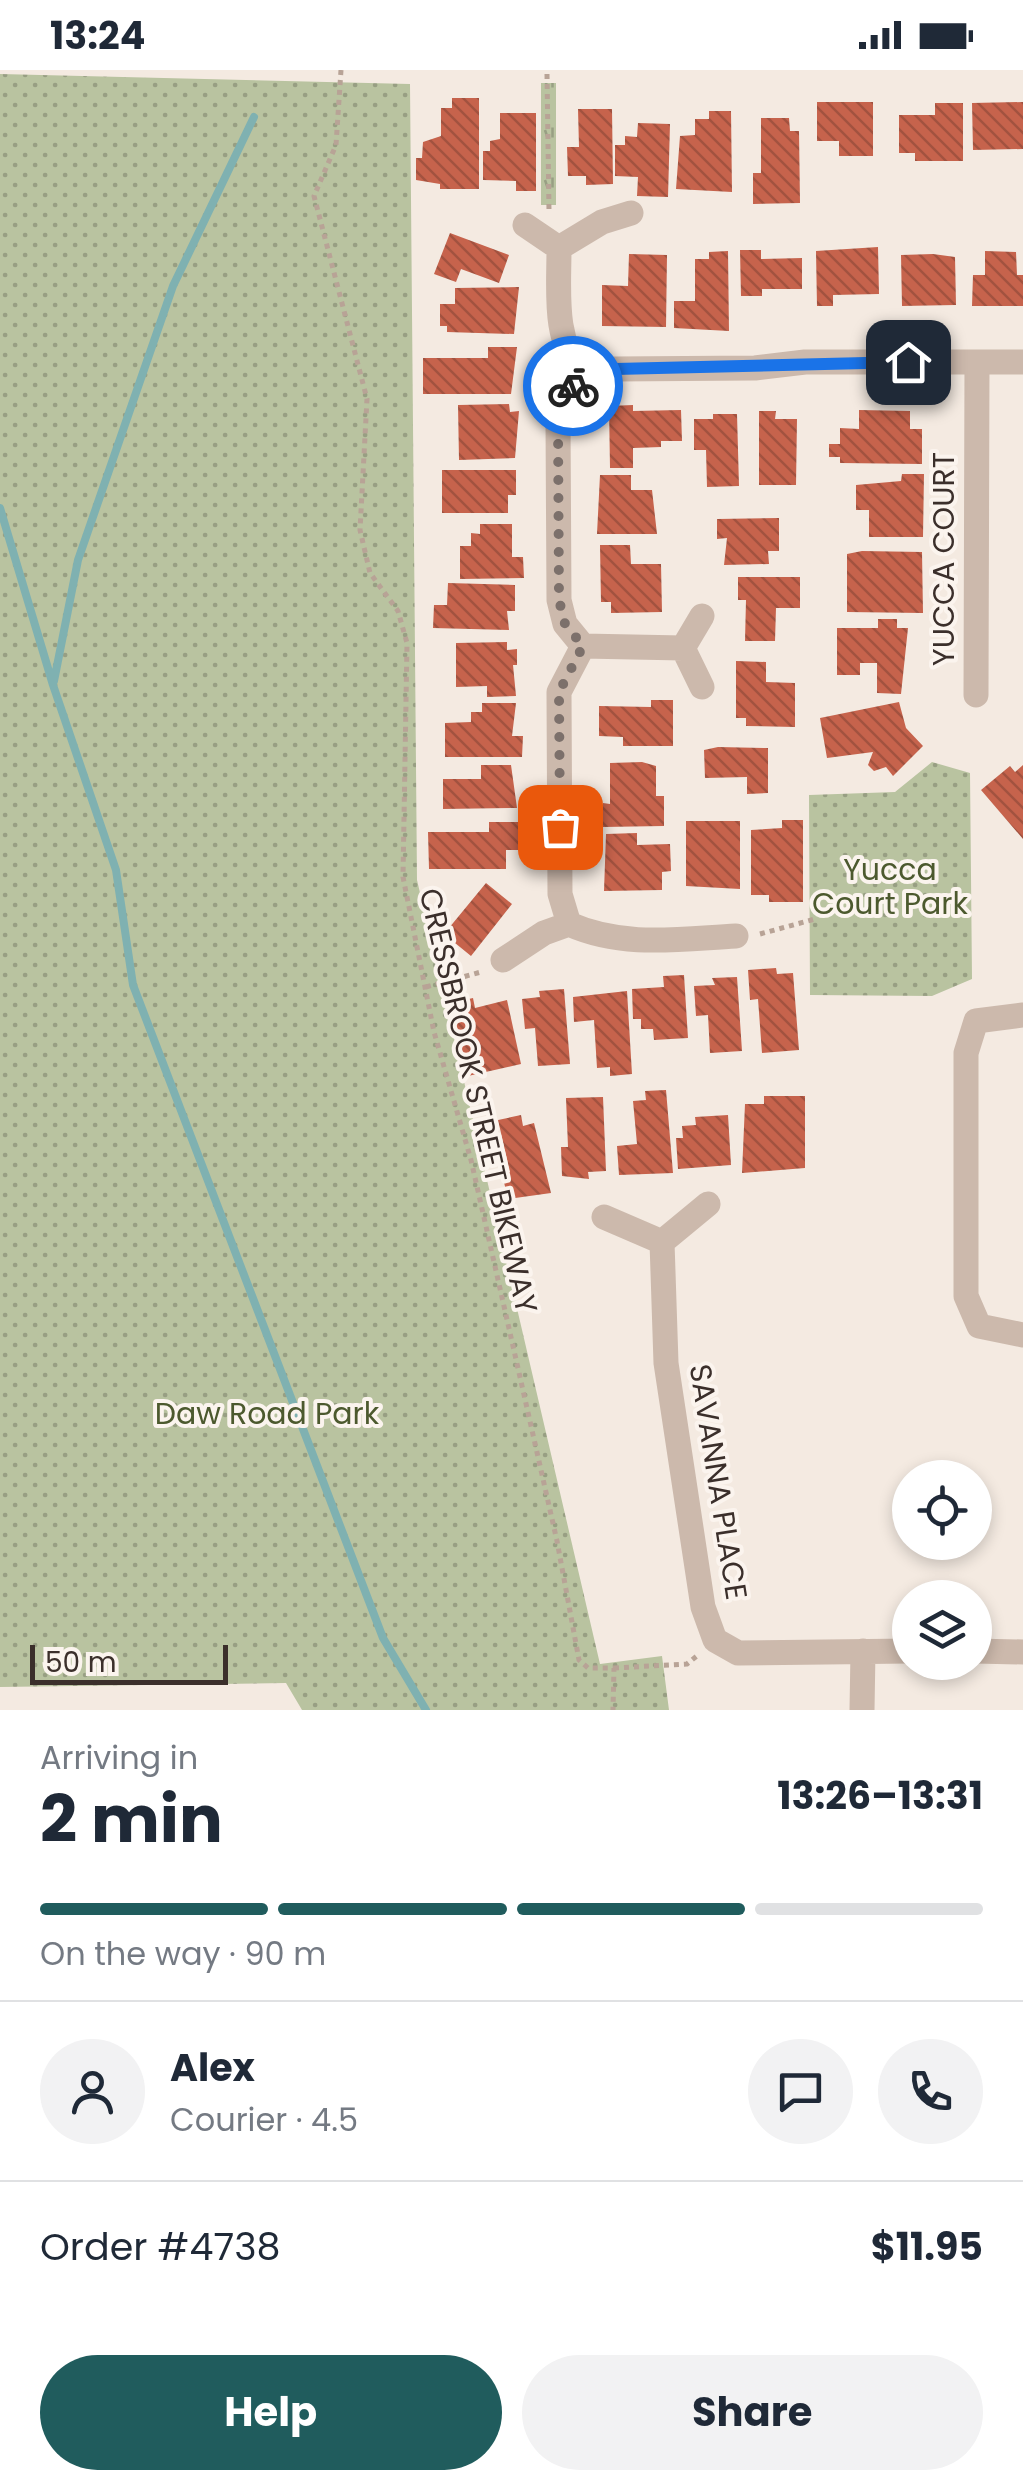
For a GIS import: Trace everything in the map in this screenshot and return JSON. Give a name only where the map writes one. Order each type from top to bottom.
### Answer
[{"type":"street","points":[[558,248],[602,222],[631,214]]},
{"type":"street","points":[[525,225],[558,248]]},
{"type":"street","points":[[558,248],[559,332],[569,358],[582,376]]},
{"type":"street","name":"YUCCA COURT","points":[[976,695],[977,362]]},
{"type":"street","points":[[684,648],[583,646],[565,624],[559,600],[558,421],[563,397],[582,376],[615,369],[1023,362]]},
{"type":"street","points":[[684,648],[702,616]]},
{"type":"street","points":[[569,924],[560,894],[559,692],[583,646]]},
{"type":"street","points":[[684,648],[702,688]]},
{"type":"street","points":[[503,960],[544,933],[569,924],[598,937],[627,942],[736,936]]},
{"type":"street","points":[[1023,1015],[976,1021],[966,1053],[966,1296],[978,1326],[1023,1336]]},
{"type":"street","points":[[604,1216],[662,1242],[708,1204]]},
{"type":"street","name":"SAVANNA PLACE","points":[[662,1242],[671,1411],[702,1607],[716,1640],[738,1653],[892,1651]]},
{"type":"street","points":[[862,1710],[863,1651]]},
{"type":"street","points":[[992,1652],[1023,1652]]},
{"type":"path","name":"CRESSBROOK STREET BIKEWAY","points":[[341,70],[336,145],[314,196],[368,399],[360,530],[370,574],[398,611],[407,643],[404,877],[426,986],[471,1160],[579,1660],[588,1668],[614,1668]]},
{"type":"path","points":[[547,74],[549,226],[558,248]]},
{"type":"path","points":[[736,936],[751,937],[814,919]]},
{"type":"path","points":[[426,986],[492,970],[503,960]]},
{"type":"path","points":[[613,1710],[614,1668],[687,1664],[716,1640]]},
{"type":"green space","name":"Daw Road Park","points":[[0,74],[410,84],[417,880],[600,1664],[662,1656],[669,1710],[302,1710],[286,1683],[0,1687]]},
{"type":"green space","points":[[541,83],[556,83],[556,205],[541,205]]},
{"type":"green space","name":"Yucca Court Park","points":[[932,762],[970,773],[972,979],[932,996],[810,995],[809,795],[895,792]]},
{"type":"building","points":[[452,98],[479,98],[479,189],[440,189],[440,184],[416,180],[416,158],[422,158],[423,142],[441,136],[441,108],[452,108]]},
{"type":"building","points":[[817,102],[873,102],[873,156],[839,156],[839,141],[817,141]]},
{"type":"building","points":[[1023,102],[1023,149],[973,150],[972,103]]},
{"type":"building","points":[[935,103],[963,103],[963,161],[915,161],[915,153],[899,153],[899,115],[935,115]]},
{"type":"building","points":[[578,109],[612,109],[613,184],[586,185],[586,176],[568,176],[567,147],[579,147]]},
{"type":"building","points":[[709,111],[731,111],[732,192],[676,189],[680,136],[695,135],[695,119],[709,119]]},
{"type":"building","points":[[500,113],[536,113],[536,191],[516,191],[516,181],[483,180],[483,151],[490,151],[490,141],[500,139]]},
{"type":"building","points":[[761,118],[789,118],[790,131],[799,131],[800,203],[753,204],[753,173],[761,173]]},
{"type":"building","points":[[638,123],[670,124],[668,197],[637,196],[638,177],[615,176],[615,145],[625,145],[625,136],[637,137]]},
{"type":"building","points":[[450,233],[509,255],[499,283],[461,269],[456,282],[434,274]]},
{"type":"building","points":[[878,247],[879,294],[833,295],[833,306],[817,306],[816,251]]},
{"type":"building","points":[[740,250],[761,250],[761,259],[802,258],[802,289],[762,289],[762,296],[741,296]]},
{"type":"building","points":[[728,251],[729,331],[674,328],[674,301],[695,301],[695,259],[709,259],[709,252]]},
{"type":"building","points":[[985,251],[1016,252],[1017,275],[1023,275],[1023,306],[972,306],[973,275],[985,275]]},
{"type":"building","points":[[629,254],[667,255],[666,327],[602,326],[602,285],[628,286]]},
{"type":"building","points":[[901,255],[955,257],[956,305],[902,306]]},
{"type":"building","points":[[519,287],[514,334],[447,332],[447,326],[440,326],[440,304],[455,304],[455,288]]},
{"type":"building","points":[[488,347],[517,347],[511,394],[423,394],[423,358],[488,358]]},
{"type":"building","points":[[509,404],[510,412],[519,411],[515,458],[459,460],[458,405]]},
{"type":"building","points":[[633,405],[633,411],[681,410],[682,441],[633,448],[633,468],[610,468],[609,406]]},
{"type":"building","points":[[859,410],[910,411],[910,429],[922,429],[922,464],[840,463],[840,457],[829,457],[829,444],[840,444],[840,428],[859,429]]},
{"type":"building","points":[[759,411],[776,411],[775,419],[797,419],[796,485],[759,485]]},
{"type":"building","points":[[713,414],[737,414],[739,486],[707,487],[706,450],[694,450],[694,419],[713,419]]},
{"type":"building","points":[[442,470],[516,470],[516,495],[508,495],[508,513],[442,513]]},
{"type":"building","points":[[902,474],[924,474],[923,537],[869,537],[869,510],[856,510],[856,485],[901,481]]},
{"type":"building","points":[[600,475],[631,475],[631,490],[652,490],[657,534],[597,534]]},
{"type":"building","points":[[779,518],[779,551],[768,551],[769,564],[724,565],[727,538],[717,539],[717,519]]},
{"type":"building","points":[[480,524],[512,524],[512,557],[523,557],[524,578],[460,579],[460,546],[471,546],[471,533],[480,534]]},
{"type":"building","points":[[600,545],[630,545],[631,564],[661,564],[662,612],[611,613],[611,602],[601,602]]},
{"type":"building","points":[[922,552],[923,613],[847,612],[847,554]]},
{"type":"building","points":[[738,577],[800,577],[800,608],[776,608],[775,641],[745,641],[746,600],[738,600]]},
{"type":"building","points":[[448,583],[515,585],[515,611],[507,611],[509,630],[433,628],[434,605],[447,605]]},
{"type":"building","points":[[878,619],[897,619],[897,628],[908,628],[901,694],[877,693],[877,663],[860,663],[860,675],[837,675],[837,628],[878,628]]},
{"type":"building","points":[[507,642],[507,650],[517,649],[517,665],[513,665],[516,696],[487,697],[487,686],[456,687],[456,643]]},
{"type":"building","points":[[736,661],[766,662],[766,682],[795,683],[795,727],[746,726],[746,718],[736,718]]},
{"type":"building","points":[[651,700],[673,700],[673,746],[623,746],[623,737],[599,736],[599,706],[651,707]]},
{"type":"building","points":[[899,702],[906,728],[923,746],[893,776],[886,767],[874,771],[868,765],[873,752],[827,758],[820,718]]},
{"type":"building","points":[[482,703],[516,703],[512,736],[523,736],[522,757],[445,757],[445,723],[471,722],[471,712],[482,712]]},
{"type":"building","points":[[768,748],[768,793],[747,794],[747,777],[705,778],[704,750]]},
{"type":"building","points":[[642,762],[656,766],[656,796],[664,796],[664,826],[603,827],[603,803],[610,804],[610,763]]},
{"type":"building","points":[[481,765],[511,765],[517,808],[443,809],[443,779],[481,779]]},
{"type":"building","points":[[1023,765],[1023,839],[981,790],[1010,766],[1015,772]]},
{"type":"building","points":[[782,820],[803,820],[803,902],[769,902],[769,895],[751,895],[751,830],[782,828]]},
{"type":"building","points":[[686,821],[740,821],[740,889],[686,886]]},
{"type":"building","points":[[489,822],[518,822],[518,850],[506,850],[506,869],[429,869],[428,832],[489,832]]},
{"type":"building","points":[[637,833],[637,845],[670,844],[671,871],[662,872],[662,890],[604,891],[606,834]]},
{"type":"building","points":[[486,883],[512,904],[471,956],[444,934]]},
{"type":"building","points":[[776,968],[777,974],[793,973],[799,1050],[762,1053],[758,999],[750,1000],[748,970]]},
{"type":"building","points":[[684,975],[688,1038],[654,1040],[653,1029],[641,1029],[641,1019],[633,1019],[632,989],[664,987],[663,976]]},
{"type":"building","points":[[737,977],[742,1051],[710,1053],[708,1015],[696,1016],[694,986],[715,985],[712,978]]},
{"type":"building","points":[[564,989],[570,1064],[538,1066],[535,1028],[525,1029],[522,999],[540,997],[539,991]]},
{"type":"building","points":[[627,991],[632,1074],[610,1076],[610,1067],[597,1068],[594,1020],[574,1022],[573,997]]},
{"type":"building","points":[[473,998],[475,1008],[507,1000],[521,1064],[468,1076],[451,1003]]},
{"type":"building","points":[[666,1090],[673,1173],[619,1175],[617,1146],[637,1144],[633,1101],[646,1100],[645,1091]]},
{"type":"building","points":[[764,1096],[805,1096],[805,1168],[742,1173],[745,1104],[764,1104]]},
{"type":"building","points":[[603,1097],[606,1171],[588,1172],[589,1179],[562,1176],[561,1147],[568,1147],[566,1098]]},
{"type":"building","points":[[521,1115],[523,1126],[534,1123],[551,1193],[508,1199],[502,1174],[510,1172],[498,1120]]},
{"type":"building","points":[[728,1115],[731,1165],[678,1169],[676,1138],[683,1138],[682,1126],[696,1125],[695,1117]]},
{"type":"waterway","points":[[54,681],[78,560],[173,286],[254,117]]},
{"type":"waterway","points":[[0,508],[53,685],[116,870],[133,985],[383,1638],[426,1710]]},
{"type":"way so far","points":[[560,827],[559,692],[567,670],[583,646],[565,624],[559,600],[558,421],[563,397],[573,386]]},
{"type":"route","points":[[573,386],[582,376],[615,369],[908,362]]}]
